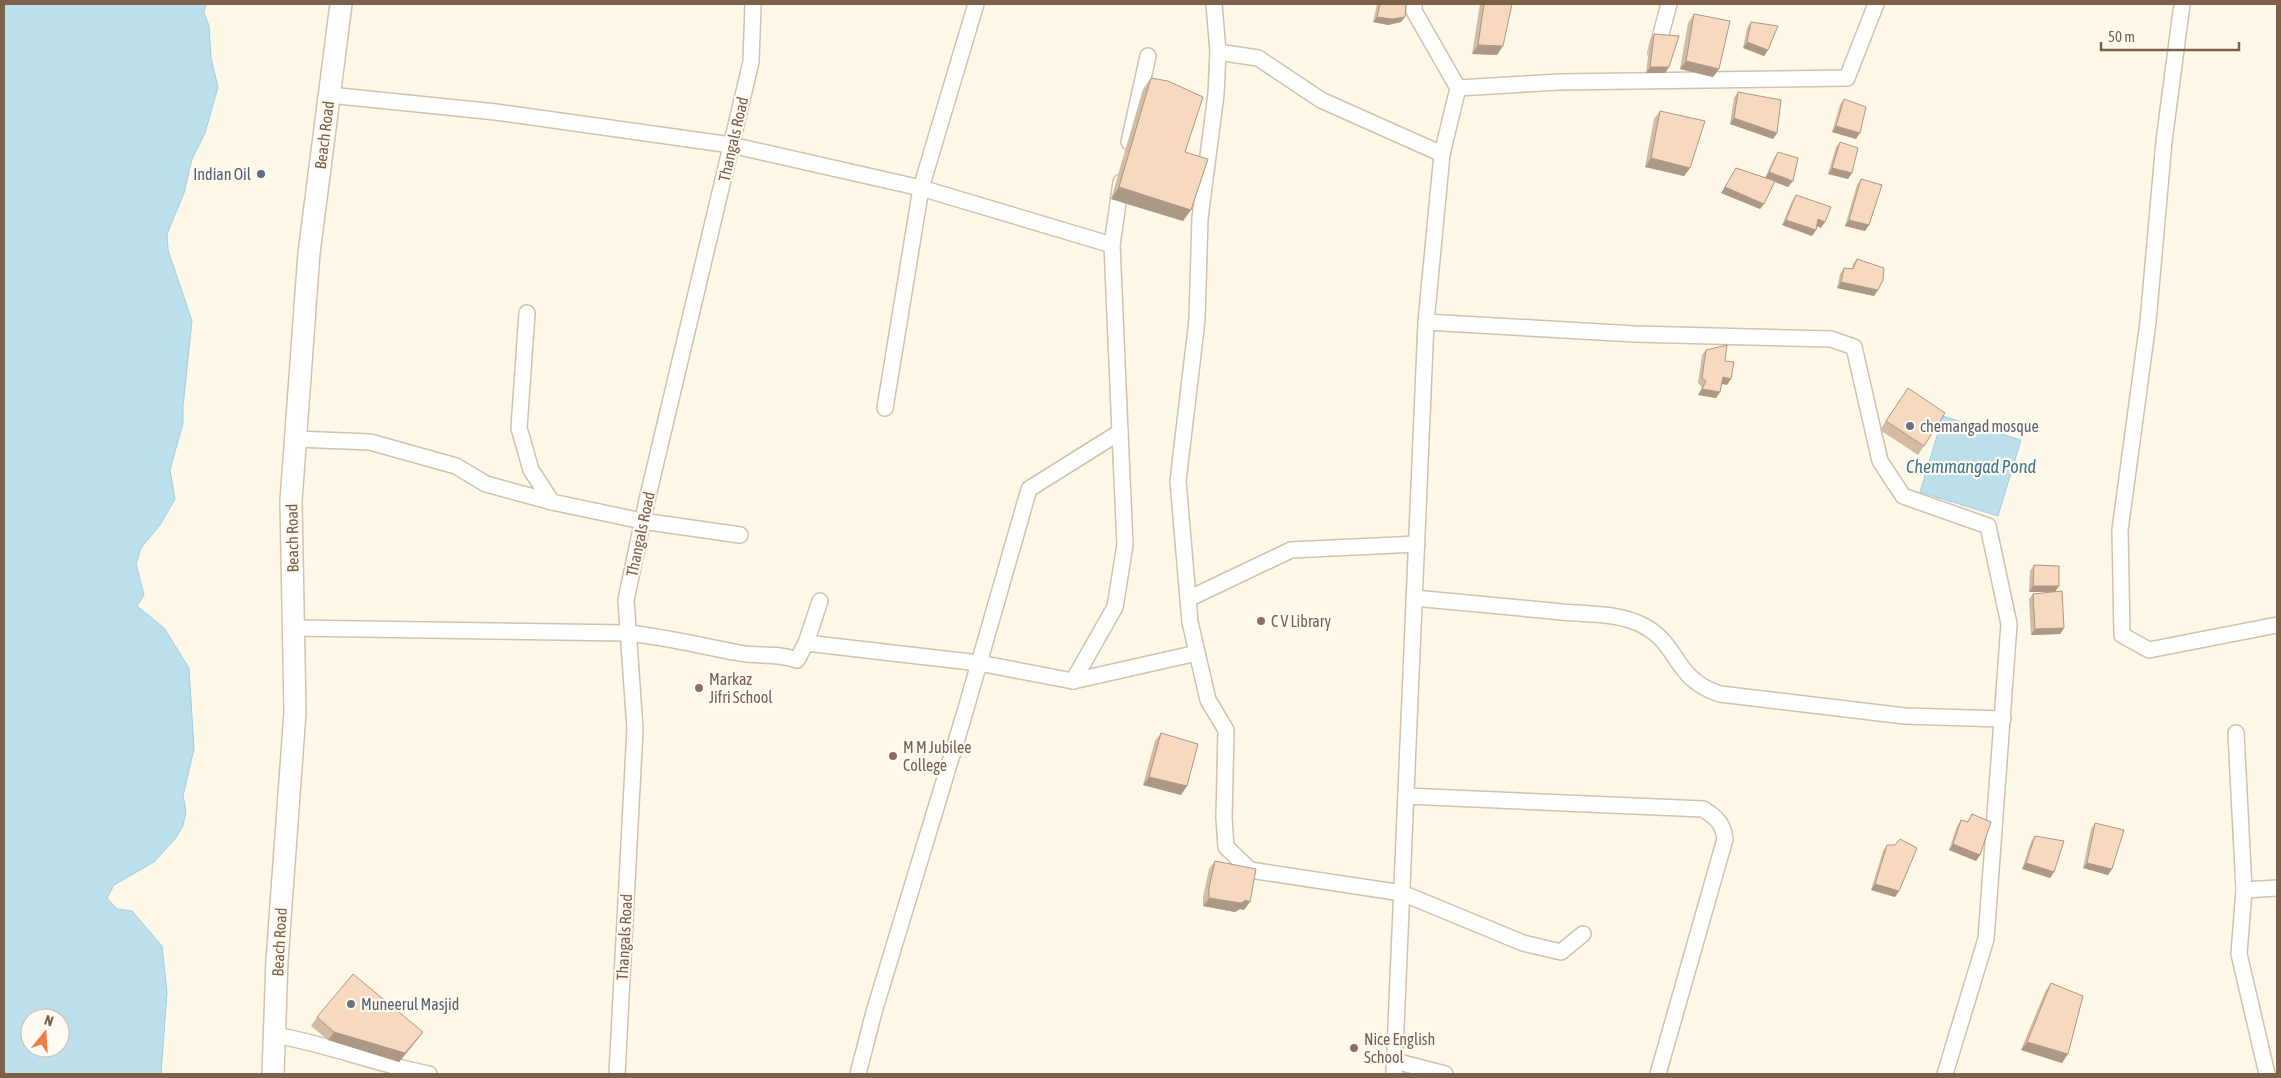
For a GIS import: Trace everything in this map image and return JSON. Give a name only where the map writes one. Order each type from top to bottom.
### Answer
[{"type":"main road","name":"Beach Road","points":[[273,1074],[277,960],[295,712],[291,501],[309,253],[341,4]]},
{"type":"street","name":"Thangals Road","points":[[617,1074],[635,729],[626,600],[642,521],[751,62],[753,4]]},
{"type":"street","points":[[885,408],[921,188],[976,4]]},
{"type":"street","points":[[1214,4],[1218,52],[1216,94],[1200,218],[1197,320],[1178,481],[1190,622],[1208,700],[1226,730],[1224,818],[1226,847],[1250,870],[1402,893],[1523,943],[1561,952],[1583,934]]},
{"type":"street","points":[[1414,4],[1414,11],[1458,88],[1442,154],[1426,322],[1395,1068],[1445,1074]]},
{"type":"street","points":[[1648,81],[1669,4]]},
{"type":"street","points":[[1458,88],[1559,82],[1847,78],[1876,4]]},
{"type":"street","points":[[2182,4],[2164,141],[2148,322],[2120,530],[2122,635],[2149,650],[2277,625]]},
{"type":"street","points":[[1218,52],[1258,58],[1321,100],[1442,154]]},
{"type":"street","points":[[1073,681],[1114,607],[1126,545],[1112,245],[1126,158],[1148,56]]},
{"type":"street","points":[[330,95],[496,112],[732,145],[921,188],[1112,245]]},
{"type":"street","points":[[527,313],[519,428],[531,470],[552,502]]},
{"type":"street","points":[[1426,322],[1635,334],[1831,339],[1854,346],[1880,461],[1903,496],[1988,526],[2009,624],[1986,939],[1945,1074]]},
{"type":"street","points":[[858,1074],[874,1012],[979,663],[1029,489],[1120,432]]},
{"type":"street","points":[[296,439],[370,442],[456,466],[486,484],[552,502],[642,521],[740,535]]},
{"type":"street","points":[[1188,599],[1291,550],[1417,544]]},
{"type":"street","points":[[1414,598],[1602,616],[1642,624],[1657,634],[1695,683],[1704,689],[1720,694],[1905,716],[2003,719]]},
{"type":"street","points":[[294,628],[628,633],[654,636],[742,653],[779,654],[797,660],[806,643],[820,601]]},
{"type":"street","points":[[806,643],[979,663],[1073,681],[1197,653]]},
{"type":"street","points":[[2236,734],[2244,890],[2239,954],[2267,1074]]},
{"type":"street","points":[[1406,796],[1703,809],[1715,816],[1724,827],[1725,839],[1658,1074]]},
{"type":"street","points":[[2244,890],[2277,888]]},
{"type":"street","points":[[274,1035],[315,1042],[378,1063],[429,1074]]},
{"type":"water","points":[[4,4],[206,4],[204,12],[209,26],[211,58],[218,87],[205,133],[192,159],[184,193],[167,234],[168,250],[192,321],[183,423],[170,470],[175,499],[160,525],[141,548],[136,564],[144,595],[137,606],[164,628],[189,668],[194,749],[183,796],[186,811],[183,826],[175,839],[154,862],[114,885],[107,898],[117,909],[132,911],[162,946],[167,993],[161,1074],[4,1074]]},
{"type":"water","name":"Chemmangad Pond","points":[[1943,416],[2021,440],[1998,516],[1920,492]]},
{"type":"building","points":[[1380,4],[1406,4],[1405,17],[1392,19],[1377,17]]},
{"type":"building","points":[[1484,4],[1512,4],[1503,46],[1478,45]]},
{"type":"building","points":[[1694,14],[1730,21],[1719,69],[1686,61]]},
{"type":"building","points":[[1751,22],[1778,26],[1768,50],[1747,42]]},
{"type":"building","points":[[1654,34],[1679,36],[1669,67],[1650,67]]},
{"type":"building","points":[[1151,78],[1168,81],[1203,97],[1185,152],[1208,159],[1191,210],[1119,187]]},
{"type":"building","points":[[1738,92],[1781,100],[1777,133],[1734,118]]},
{"type":"building","points":[[1844,99],[1866,107],[1860,133],[1836,126]]},
{"type":"building","points":[[1660,111],[1705,121],[1690,168],[1651,158]]},
{"type":"building","points":[[1840,142],[1858,148],[1852,173],[1832,168]]},
{"type":"building","points":[[1778,152],[1798,158],[1793,181],[1769,172]]},
{"type":"building","points":[[1736,168],[1775,181],[1764,204],[1725,187]]},
{"type":"building","points":[[1861,179],[1882,185],[1869,225],[1849,220]]},
{"type":"building","points":[[1796,195],[1831,207],[1825,222],[1818,219],[1816,230],[1786,220]]},
{"type":"building","points":[[1857,259],[1884,268],[1883,280],[1878,290],[1841,282],[1844,268],[1853,269]]},
{"type":"building","points":[[1727,345],[1725,361],[1734,362],[1731,379],[1723,377],[1720,392],[1702,389],[1706,381],[1702,378],[1706,350]]},
{"type":"building","name":"chemangad mosque","points":[[1908,388],[1945,413],[1924,446],[1886,421]]},
{"type":"building","points":[[2034,565],[2059,566],[2059,586],[2033,586]]},
{"type":"building","points":[[2062,591],[2064,628],[2035,629],[2033,594]]},
{"type":"building","points":[[1161,733],[1198,744],[1187,786],[1149,777]]},
{"type":"building","points":[[1972,814],[1991,822],[1980,855],[1953,844],[1961,820],[1968,822]]},
{"type":"building","points":[[2095,823],[2124,830],[2112,869],[2087,863]]},
{"type":"building","points":[[2035,836],[2064,841],[2054,872],[2026,863]]},
{"type":"building","points":[[1900,839],[1917,848],[1899,891],[1875,884],[1887,845],[1895,845]]},
{"type":"building","points":[[1215,861],[1256,869],[1250,902],[1246,900],[1241,903],[1209,898],[1209,888]]},
{"type":"building","name":"Muneerul Masjid","points":[[353,974],[423,1032],[405,1053],[334,1032],[317,1017]]},
{"type":"building","points":[[2051,983],[2083,996],[2068,1054],[2027,1042]]},
{"type":"place","name":"Indian Oil","points":[[261,174]]},
{"type":"place","name":"chemangad mosque","points":[[1910,426]]},
{"type":"place","name":"C V Library","points":[[1261,621]]},
{"type":"place","name":"Markaz Jifri School","points":[[699,688]]},
{"type":"place","name":"M M Jubilee College","points":[[893,756]]},
{"type":"place","name":"Muneerul Masjid","points":[[351,1004]]},
{"type":"place","name":"Nice English School","points":[[1354,1048]]}]
